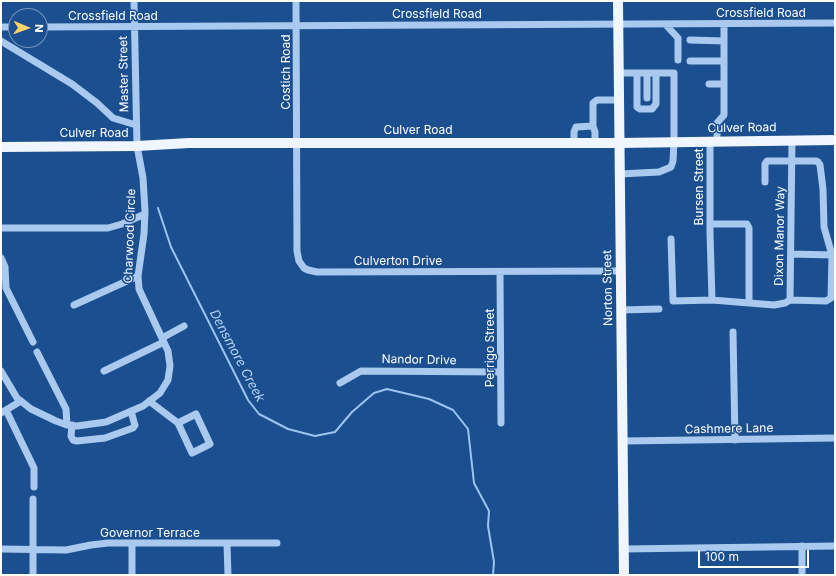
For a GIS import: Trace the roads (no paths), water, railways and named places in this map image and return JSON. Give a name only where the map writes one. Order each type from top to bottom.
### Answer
[{"type":"main road","name":"Norton Street","points":[[618,1],[624,575]]},
{"type":"main road","name":"Culver Road","points":[[1,147],[137,146],[189,143],[620,143],[835,140]]},
{"type":"street","name":"Master Street","points":[[134,1],[137,146]]},
{"type":"street","name":"Costich Road","points":[[296,1],[297,143]]},
{"type":"street","name":"Crossfield Road","points":[[48,27],[835,23]]},
{"type":"street","name":"Bursen Street","points":[[712,300],[710,224],[713,141],[717,123],[724,115],[724,24]]},
{"type":"street","points":[[666,25],[678,38],[678,60]]},
{"type":"street","points":[[690,40],[724,41]]},
{"type":"street","points":[[1,41],[72,84],[97,103],[113,118],[136,125]]},
{"type":"street","points":[[690,61],[724,61]]},
{"type":"street","points":[[619,73],[674,73],[674,142],[673,161],[671,167],[659,172],[620,174]]},
{"type":"street","points":[[637,73],[637,107],[640,109],[652,109],[656,104],[656,73]]},
{"type":"street","points":[[647,73],[647,98]]},
{"type":"street","points":[[708,84],[724,84]]},
{"type":"street","points":[[595,143],[593,103],[595,101],[619,100]]},
{"type":"street","points":[[574,143],[574,132],[576,128],[593,126]]},
{"type":"street","name":"Dixon Manor Way","points":[[671,239],[672,301],[712,300],[774,305],[785,303],[790,300],[792,140]]},
{"type":"street","name":"Culverton Drive","points":[[297,143],[297,251],[299,262],[308,270],[317,272],[621,271]]},
{"type":"street","name":"Charwood Circle","points":[[1,371],[17,398],[21,401],[42,415],[69,425],[77,426],[106,422],[143,406],[160,393],[168,380],[170,366],[168,351],[139,289],[138,276],[144,234],[145,214],[143,178],[137,146]]},
{"type":"street","points":[[765,182],[766,161],[818,162],[820,165],[823,189],[824,227],[832,255],[831,298],[826,301],[790,300]]},
{"type":"street","points":[[1,228],[108,228],[122,224],[145,214]]},
{"type":"street","points":[[710,224],[747,224],[749,228],[749,302]]},
{"type":"street","points":[[791,254],[832,255]]},
{"type":"street","points":[[1,258],[5,267],[6,288],[33,342]]},
{"type":"street","name":"Perrigo Street","points":[[500,272],[501,423]]},
{"type":"street","points":[[74,305],[138,276]]},
{"type":"street","points":[[621,310],[659,309]]},
{"type":"street","points":[[104,371],[163,340],[184,326]]},
{"type":"street","points":[[733,332],[735,440]]},
{"type":"street","points":[[37,352],[66,409],[73,440],[105,438],[133,428],[135,425],[131,411]]},
{"type":"street","name":"Nandor Drive","points":[[340,383],[361,371],[500,372]]},
{"type":"street","points":[[21,401],[3,412],[34,468],[34,487]]},
{"type":"street","points":[[149,401],[178,423],[192,453],[210,444],[196,414],[178,423]]},
{"type":"street","name":"Cashmere Lane","points":[[623,441],[835,438]]},
{"type":"street","points":[[33,498],[33,575]]},
{"type":"street","name":"Governor Terrace","points":[[1,549],[66,550],[91,544],[108,543],[277,543]]},
{"type":"street","points":[[132,544],[132,575]]},
{"type":"street","points":[[227,544],[228,575]]},
{"type":"street","points":[[802,546],[802,575]]},
{"type":"street","points":[[624,549],[835,546]]},
{"type":"waterway","name":"Densmore Creek","points":[[158,208],[171,247],[248,400],[259,414],[288,429],[315,436],[335,432],[352,412],[374,393],[387,389],[429,399],[453,410],[468,429],[474,483],[489,511],[488,526],[494,562],[493,575]]}]
